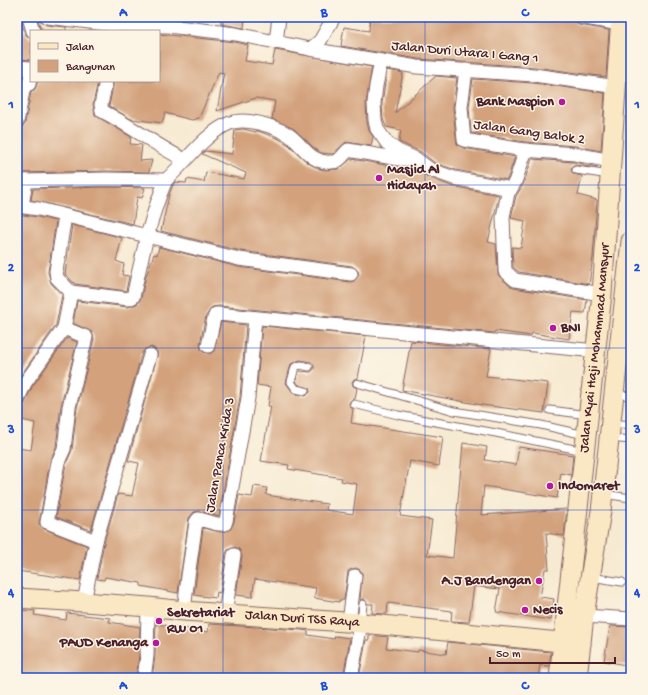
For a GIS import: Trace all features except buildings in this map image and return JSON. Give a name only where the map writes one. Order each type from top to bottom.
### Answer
[{"type":"main road","name":"Jalan Kyai Haji Mohammad Mansyur","points":[[577,678],[573,643],[585,443],[602,294],[621,20]]},
{"type":"main road","name":"Jalan Kyai Haji Mohammad Mansyur","points":[[575,615],[590,577],[610,430],[623,395],[623,338],[628,297],[631,249]]},
{"type":"main road","points":[[602,294],[628,297]]},
{"type":"main road","name":"Jalan Duri TSS Raya","points":[[17,598],[225,614],[355,622],[573,643]]},
{"type":"main road","name":"Jalan Kyai Haji Mohammad Mansyur","points":[[559,678],[573,643]]},
{"type":"street","points":[[29,17],[33,30]]},
{"type":"street","name":"Jalan Duri Utara I Gang 1","points":[[47,17],[88,26],[114,28],[161,21],[182,22],[310,49],[381,61],[422,67],[534,75],[617,88]]},
{"type":"street","points":[[276,42],[279,17]]},
{"type":"street","points":[[310,49],[320,41],[334,17]]},
{"type":"street","points":[[580,17],[621,20]]},
{"type":"street","points":[[381,61],[374,103],[375,120],[378,129],[387,143],[398,151],[416,159],[431,170],[454,178],[511,188]]},
{"type":"street","points":[[17,67],[30,68]]},
{"type":"street","name":"Jalan Gang Balok 2","points":[[466,70],[461,107],[464,140],[526,150],[559,152],[611,168]]},
{"type":"street","points":[[17,122],[24,86],[29,84],[30,78]]},
{"type":"street","points":[[106,82],[101,105],[102,112],[134,129],[185,160]]},
{"type":"street","points":[[64,216],[56,271],[56,276],[61,284],[71,292],[129,299],[133,297],[147,236],[158,198],[166,180],[210,135],[230,123],[247,121],[269,127],[288,135],[317,160],[327,162],[337,161],[348,150],[398,159],[416,159]]},
{"type":"street","points":[[526,150],[508,193],[503,217],[505,271],[515,280],[602,294]]},
{"type":"street","points":[[166,180],[106,179],[21,181],[20,206],[39,208],[64,216],[239,259],[351,274]]},
{"type":"street","points":[[17,401],[25,383],[64,328],[71,292]]},
{"type":"street","points":[[208,346],[216,314],[596,352]]},
{"type":"street","name":"Jalan Panca Krida 3","points":[[184,611],[196,522],[198,519],[202,519],[220,525],[225,524],[226,521],[248,398],[255,318]]},
{"type":"street","points":[[64,328],[86,337],[69,407],[64,449],[58,462],[47,522],[96,541]]},
{"type":"street","points":[[84,602],[96,541],[150,355]]},
{"type":"street","points":[[225,614],[234,555]]},
{"type":"street","points":[[351,678],[355,622],[355,576]]},
{"type":"street","points":[[144,678],[147,656],[148,607]]},
{"type":"street","points":[[575,615],[631,619]]},
{"type":"lane","points":[[576,170],[611,168]]},
{"type":"lane","points":[[305,391],[296,389],[291,382],[295,368],[301,365],[309,367]]},
{"type":"lane","points":[[357,384],[454,411],[541,425],[585,443]]},
{"type":"lane","points":[[354,404],[398,415],[496,433],[585,443]]},
{"type":"lane","points":[[550,410],[588,416]]},
{"type":"lane","points":[[610,430],[631,425]]},
{"type":"lane","points":[[610,430],[631,440]]},
{"type":"lane","points":[[602,494],[631,498]]},
{"type":"lane","points":[[590,577],[622,582]]},
{"type":"lane","points":[[355,622],[364,604]]},
{"type":"place","name":"Bank Maspion","points":[[562,102]]},
{"type":"place","name":"Masjid Al Hidayah","points":[[379,178]]},
{"type":"place","name":"BNI","points":[[553,328]]},
{"type":"place","name":"Indomaret","points":[[550,486]]},
{"type":"place","name":"A.J Bandengan","points":[[539,581]]},
{"type":"place","name":"Necis","points":[[525,610]]},
{"type":"place","name":"Sekretariat RW 01","points":[[159,621]]},
{"type":"place","name":"PAUD Kenanga","points":[[156,643]]}]
